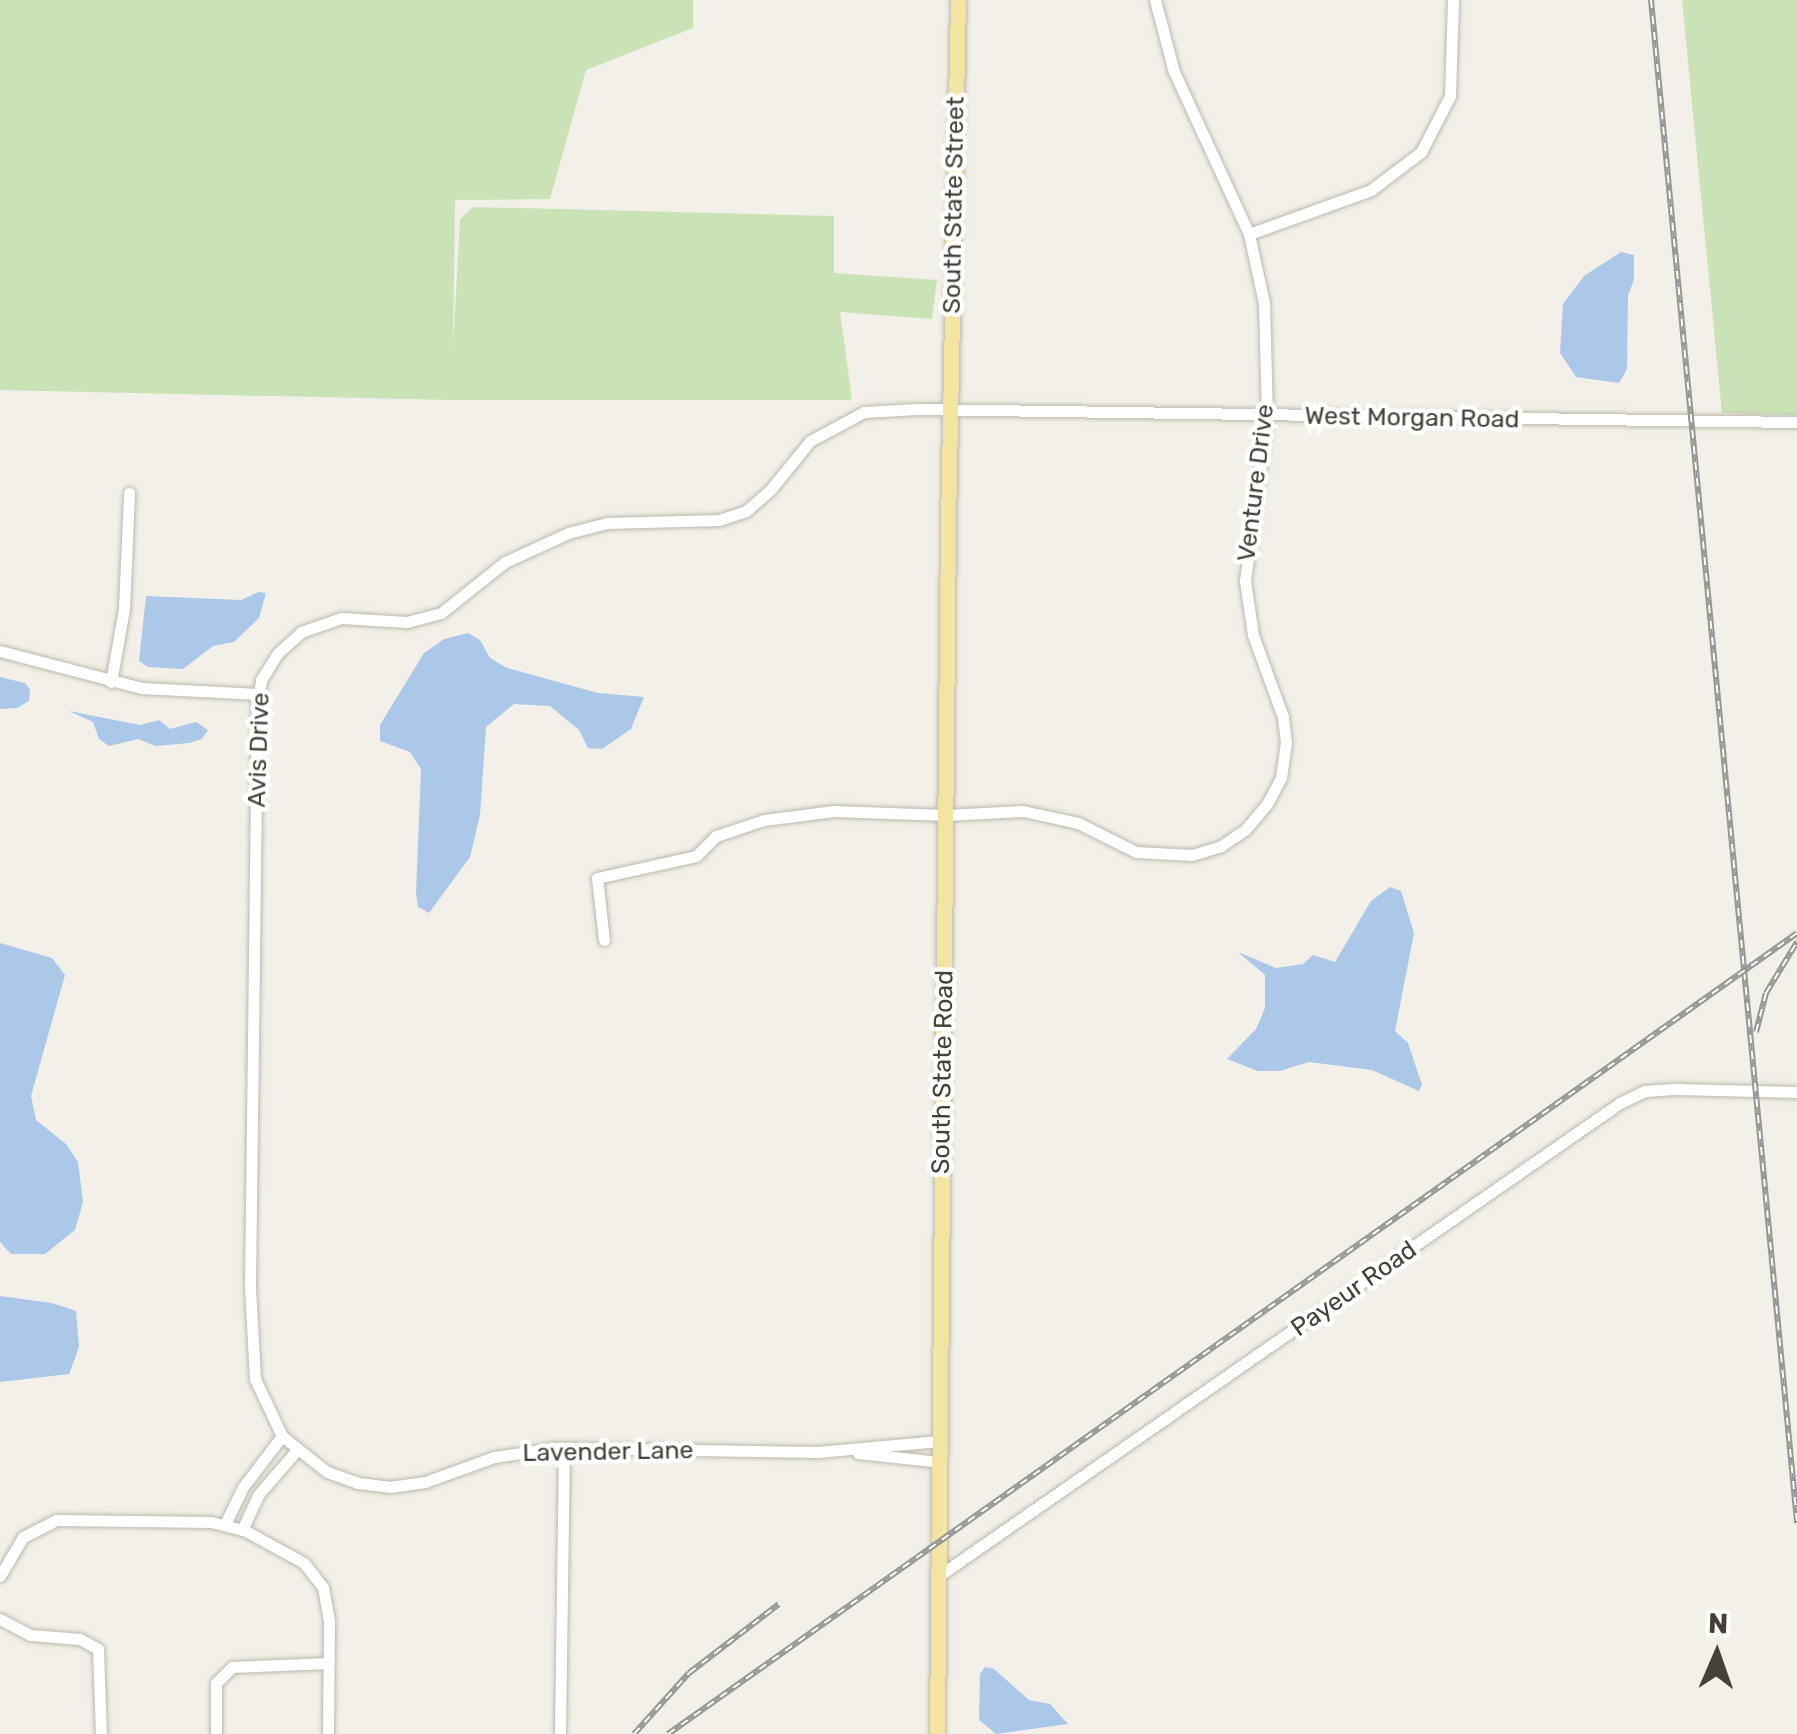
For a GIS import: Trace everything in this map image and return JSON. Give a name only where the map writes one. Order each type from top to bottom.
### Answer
[{"type":"main road","name":"South State Street","points":[[950,411],[958,0]]},
{"type":"main road","name":"South State Road","points":[[937,1734],[950,411]]},
{"type":"street","name":"Venture Drive","points":[[604,940],[597,878],[696,856],[716,836],[795,814],[870,811],[945,816],[1023,811],[1054,816],[1136,852],[1192,856],[1221,846],[1244,830],[1267,804],[1280,778],[1286,742],[1283,717],[1253,635],[1245,581],[1267,416],[1264,303],[1249,234],[1174,72],[1155,0]]},
{"type":"street","points":[[1249,234],[1371,190],[1420,152],[1450,96],[1453,0]]},
{"type":"street","name":"West Morgan Road","points":[[950,411],[1797,422]]},
{"type":"street","name":"Avis Drive","points":[[250,1303],[258,694],[278,654],[308,628],[350,617],[407,622],[434,616],[458,603],[504,562],[534,546],[595,525],[719,520],[758,502],[797,453],[835,424],[864,412],[950,411]]},
{"type":"street","points":[[111,682],[124,610],[129,493]]},
{"type":"street","points":[[0,651],[142,688],[258,694]]},
{"type":"street","name":"Payeur Road","points":[[940,1575],[1620,1103],[1645,1091],[1677,1089],[1797,1092]]},
{"type":"street","name":"Lavender Lane","points":[[250,1303],[255,1379],[282,1436],[328,1472],[358,1484],[391,1487],[425,1482],[494,1457],[564,1448],[854,1451],[939,1442]]},
{"type":"street","points":[[225,1524],[242,1487],[282,1436]]},
{"type":"street","points":[[560,1734],[564,1448]]},
{"type":"street","points":[[242,1530],[258,1495],[297,1450]]},
{"type":"street","name":"Lavender Lane","points":[[854,1451],[876,1458],[939,1462]]},
{"type":"street","points":[[0,1576],[23,1537],[44,1522],[225,1524],[242,1530],[316,1574],[326,1599],[328,1734]]},
{"type":"street","points":[[0,1619],[30,1634],[80,1640],[98,1650],[101,1734]]},
{"type":"street","points":[[216,1734],[216,1682],[232,1667],[328,1663]]},
{"type":"green space","points":[[0,0],[693,0],[693,28],[586,70],[550,199],[455,200],[453,349],[460,219],[473,207],[834,216],[834,273],[937,280],[932,319],[840,312],[852,400],[453,400],[0,390]]},
{"type":"green space","points":[[1682,0],[1797,0],[1797,415],[1722,413]]},
{"type":"water","points":[[1621,252],[1634,255],[1634,280],[1628,295],[1627,369],[1619,383],[1576,377],[1560,353],[1563,304],[1584,276]]},
{"type":"water","points":[[266,593],[259,618],[234,642],[213,646],[183,669],[148,667],[139,661],[146,596],[241,600]]},
{"type":"water","points":[[468,633],[480,640],[490,658],[507,668],[598,693],[644,697],[631,729],[602,749],[588,748],[579,730],[550,706],[514,704],[486,727],[480,815],[470,857],[429,913],[418,907],[416,893],[421,769],[410,752],[380,741],[380,725],[424,653],[444,639]]},
{"type":"water","points":[[0,677],[25,683],[30,689],[29,701],[17,708],[0,709]]},
{"type":"water","points":[[69,711],[140,725],[159,720],[170,729],[196,722],[208,730],[202,739],[189,743],[156,746],[138,739],[109,746],[99,739],[93,722]]},
{"type":"water","points":[[1390,887],[1401,891],[1414,933],[1395,1031],[1408,1043],[1422,1085],[1419,1091],[1372,1070],[1309,1062],[1280,1071],[1258,1071],[1227,1059],[1256,1029],[1265,1008],[1265,975],[1238,952],[1276,968],[1303,964],[1313,955],[1335,962],[1371,901]]},
{"type":"water","points":[[0,943],[52,958],[65,975],[31,1096],[36,1120],[66,1144],[78,1162],[83,1202],[75,1230],[45,1254],[11,1254],[0,1242]]},
{"type":"water","points":[[0,1296],[52,1303],[76,1311],[79,1347],[69,1374],[0,1382]]},
{"type":"water","points":[[985,1667],[994,1669],[1029,1700],[1050,1704],[1068,1724],[996,1734],[979,1720],[980,1674]]},
{"type":"railway","points":[[1651,0],[1797,1523]]},
{"type":"railway","points":[[668,1734],[1797,933]]},
{"type":"railway","points":[[1756,1032],[1766,993],[1797,942]]},
{"type":"railway","points":[[634,1734],[689,1673],[779,1604]]}]
